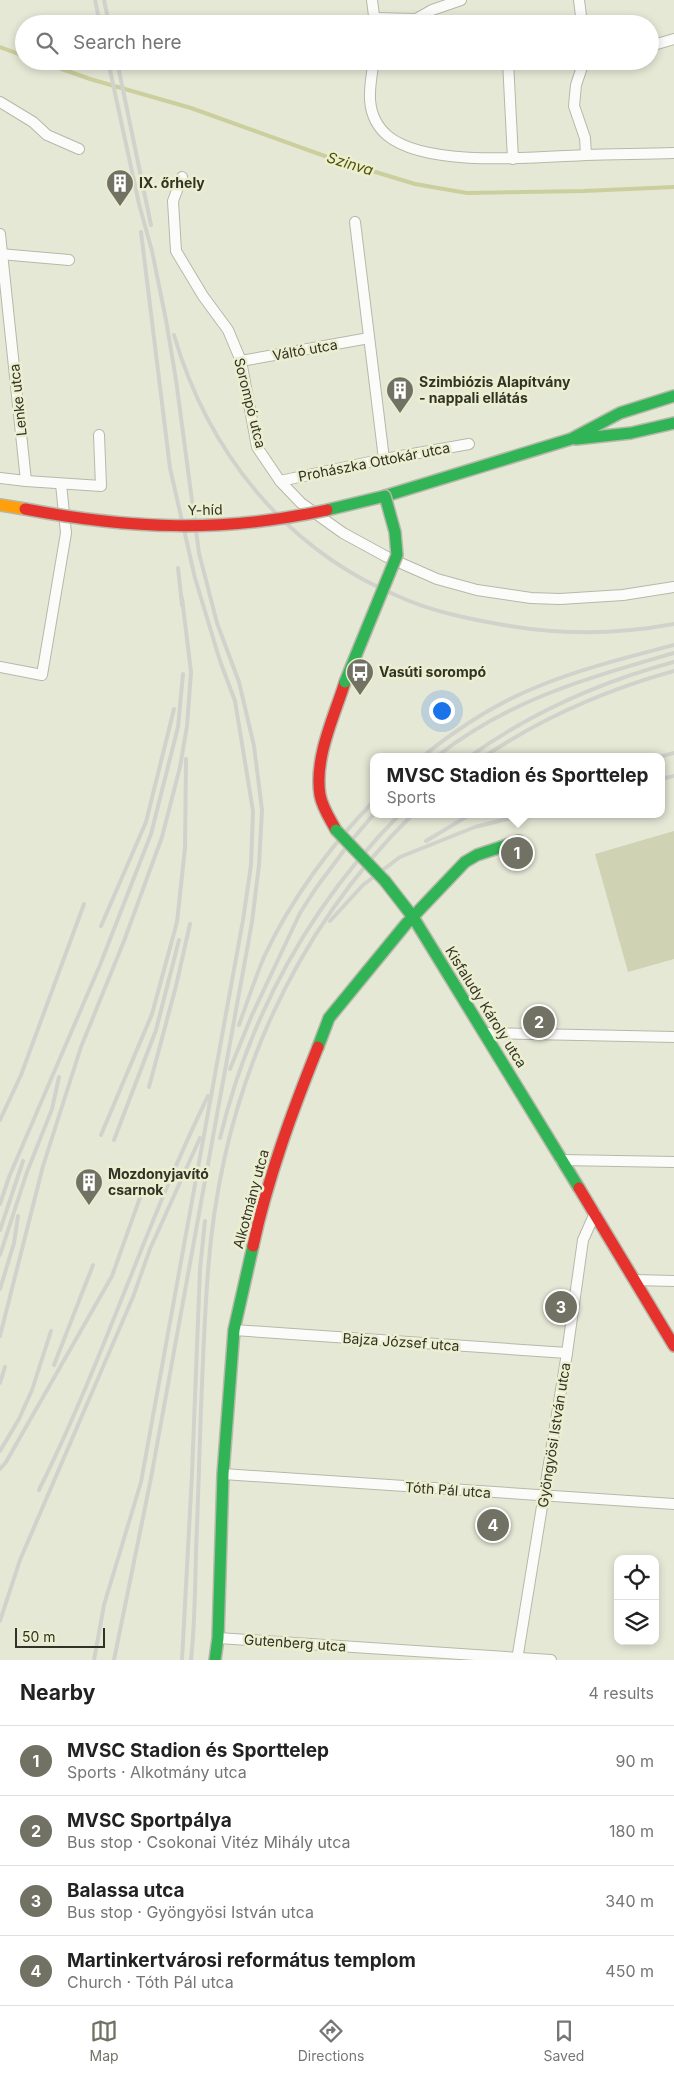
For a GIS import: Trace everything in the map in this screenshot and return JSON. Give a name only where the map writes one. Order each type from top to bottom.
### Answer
[{"type":"main road","points":[[571,439],[620,413],[674,396]]},
{"type":"main road","points":[[571,439],[631,434],[674,424]]},
{"type":"main road","name":"Y-híd","points":[[0,505],[74,519],[158,526],[203,526],[272,520],[339,508],[385,496],[571,439]]},
{"type":"main road","name":"Kisfaludy Károly utca","points":[[385,496],[396,528],[397,555],[345,682],[322,758],[319,784],[322,803],[336,830],[385,881],[412,917],[595,1213],[674,1346]]},
{"type":"main road","name":"Alkotmány utca","points":[[215,1660],[218,1638],[223,1474],[234,1330],[258,1222],[290,1117],[329,1018],[412,917],[465,862],[477,855],[519,841]]},
{"type":"street","points":[[372,0],[374,15]]},
{"type":"street","points":[[423,15],[461,0]]},
{"type":"street","points":[[579,0],[581,15]]},
{"type":"street","points":[[659,43],[674,39]]},
{"type":"street","points":[[373,70],[369,104],[374,118],[388,136],[412,148],[444,156],[513,159],[674,153]]},
{"type":"street","points":[[508,70],[513,159]]},
{"type":"street","points":[[581,70],[576,85],[574,106],[585,138],[586,155]]},
{"type":"street","points":[[0,102],[33,122],[47,135],[79,150]]},
{"type":"street","name":"Sorompó utca","points":[[182,177],[173,201],[176,251],[203,296],[228,330],[241,361],[257,447],[280,481],[301,503],[343,533],[387,557],[420,572],[457,585],[497,594],[531,598],[590,598],[674,587]]},
{"type":"street","points":[[355,222],[384,459]]},
{"type":"street","name":"Lenke utca","points":[[0,234],[26,481]]},
{"type":"street","points":[[1,254],[69,260]]},
{"type":"street","name":"Váltó utca","points":[[241,361],[369,338]]},
{"type":"street","points":[[0,478],[101,486],[99,435]]},
{"type":"street","name":"Prohászka Ottokár utca","points":[[280,481],[384,459],[470,444]]},
{"type":"street","points":[[0,667],[42,675],[66,533],[61,484]]},
{"type":"street","points":[[484,1033],[674,1037]]},
{"type":"street","points":[[561,1160],[674,1162]]},
{"type":"street","name":"Gyöngyösi István utca","points":[[518,1659],[567,1353],[583,1240],[595,1213]]},
{"type":"street","points":[[634,1280],[674,1281]]},
{"type":"street","name":"Bajza József utca","points":[[234,1330],[567,1353]]},
{"type":"street","name":"Tóth Pál utca","points":[[223,1474],[674,1504]]},
{"type":"street","name":"Gutenberg utca","points":[[218,1638],[551,1660]]},
{"type":"green space","points":[[674,831],[674,959],[628,972],[595,854]]},
{"type":"waterway","name":"Szinva","points":[[0,47],[15,53]]},
{"type":"waterway","name":"Szinva","points":[[64,70],[191,108],[333,159],[415,184],[467,193],[674,187]]},
{"type":"railway","points":[[95,0],[98,15]]},
{"type":"railway","points":[[104,0],[107,15]]},
{"type":"railway","points":[[110,70],[166,320],[199,553],[217,623],[239,682],[254,746],[262,810],[259,865],[252,922],[151,1478],[114,1660]]},
{"type":"railway","points":[[119,70],[151,225]]},
{"type":"railway","points":[[94,1660],[104,1605],[141,1482],[243,920],[251,865],[253,811],[235,701],[220,661],[195,578],[170,468],[141,232]]},
{"type":"railway","points":[[174,335],[189,378],[208,419],[230,457],[257,492],[287,524],[321,553],[359,577],[400,597],[436,610],[520,628],[564,632],[608,632],[674,624]]},
{"type":"railway","points":[[178,568],[182,605]]},
{"type":"railway","points":[[0,1336],[43,1166],[81,1047],[124,941],[162,837],[180,767],[187,726],[191,672],[182,598]]},
{"type":"railway","points":[[427,753],[478,717],[523,693],[589,668],[674,645]]},
{"type":"railway","points":[[442,753],[464,737],[520,705],[579,682],[674,653]]},
{"type":"railway","points":[[475,753],[517,726],[567,700],[620,679],[674,662]]},
{"type":"railway","points":[[490,753],[529,729],[576,706],[624,687],[674,671]]},
{"type":"railway","points":[[0,1204],[9,1177],[100,965],[151,834],[178,727],[183,674]]},
{"type":"railway","points":[[101,926],[146,822],[174,709]]},
{"type":"railway","points":[[665,755],[674,753]]},
{"type":"railway","points":[[101,1135],[152,1014],[177,922],[185,848],[186,759]]},
{"type":"railway","points":[[665,778],[674,776]]},
{"type":"railway","points":[[239,1025],[264,957],[286,915],[326,856],[370,805]]},
{"type":"railway","points":[[230,1069],[252,1015],[300,913],[316,888],[371,818]]},
{"type":"railway","points":[[220,1138],[248,1048],[288,963],[312,923],[339,885],[396,818]]},
{"type":"railway","points":[[191,1660],[208,1271],[215,1206],[228,1143],[246,1082],[268,1023],[297,967],[330,913],[369,862],[409,818]]},
{"type":"railway","points":[[426,841],[464,818]]},
{"type":"railway","points":[[330,921],[363,885],[400,857],[475,827],[512,818]]},
{"type":"railway","points":[[0,1120],[21,1075],[84,904]]},
{"type":"railway","points":[[149,1087],[176,986],[190,924]]},
{"type":"railway","points":[[114,1140],[156,1030],[179,940]]},
{"type":"railway","points":[[0,1255],[27,1172],[52,1109],[59,1077]]},
{"type":"railway","points":[[39,1490],[84,1393],[164,1194],[208,1096]]},
{"type":"railway","points":[[0,1621],[20,1560],[133,1297],[150,1249],[200,1138]]},
{"type":"railway","points":[[0,1230],[23,1161]]},
{"type":"railway","points":[[0,1469],[6,1462],[112,1276],[142,1192]]},
{"type":"railway","points":[[0,1289],[14,1243],[18,1216]]},
{"type":"railway","points":[[182,1660],[200,1269],[205,1221]]},
{"type":"railway","points":[[54,1365],[93,1265]]},
{"type":"railway","points":[[0,1451],[19,1419],[32,1390],[51,1331]]},
{"type":"railway","points":[[0,1383],[5,1367]]},
{"type":"traffic: fast","points":[[385,496],[571,439],[620,413],[674,396]]},
{"type":"traffic: fast","points":[[576,439],[631,433],[674,423]]},
{"type":"traffic: fast","points":[[327,510],[385,496],[395,532],[397,555],[345,682]]},
{"type":"traffic: fast","points":[[336,830],[385,881]]},
{"type":"traffic: fast","points":[[318,1047],[329,1018],[406,924],[465,862],[477,855],[519,841]]},
{"type":"traffic: fast","points":[[385,881],[413,917],[579,1188]]},
{"type":"traffic: fast","points":[[215,1660],[218,1638],[223,1474],[234,1330],[253,1246]]},
{"type":"traffic: slow","points":[[0,505],[25,509]]},
{"type":"traffic: jam","points":[[25,509],[102,521],[176,526],[250,522],[327,510]]},
{"type":"traffic: jam","points":[[336,830],[322,804],[319,781],[322,752],[345,682]]},
{"type":"traffic: jam","points":[[253,1246],[281,1145],[318,1047]]},
{"type":"traffic: jam","points":[[579,1188],[674,1346]]},
{"type":"place","name":"IX. őrhely","points":[[120,207]]},
{"type":"place","name":"Szimbiózis Alapítvány - nappali ellátás","points":[[400,414]]},
{"type":"place","name":"Vasúti sorompó","points":[[360,696]]},
{"type":"place","name":"MVSC Stadion és Sporttelep","points":[[517,853]]},
{"type":"place","name":"MVSC Sportpálya","points":[[539,1022]]},
{"type":"place","name":"Mozdonyjavító csarnok","points":[[89,1206]]},
{"type":"place","name":"Balassa utca","points":[[561,1307]]},
{"type":"place","name":"Martinkertvárosi református templom","points":[[493,1525]]}]
